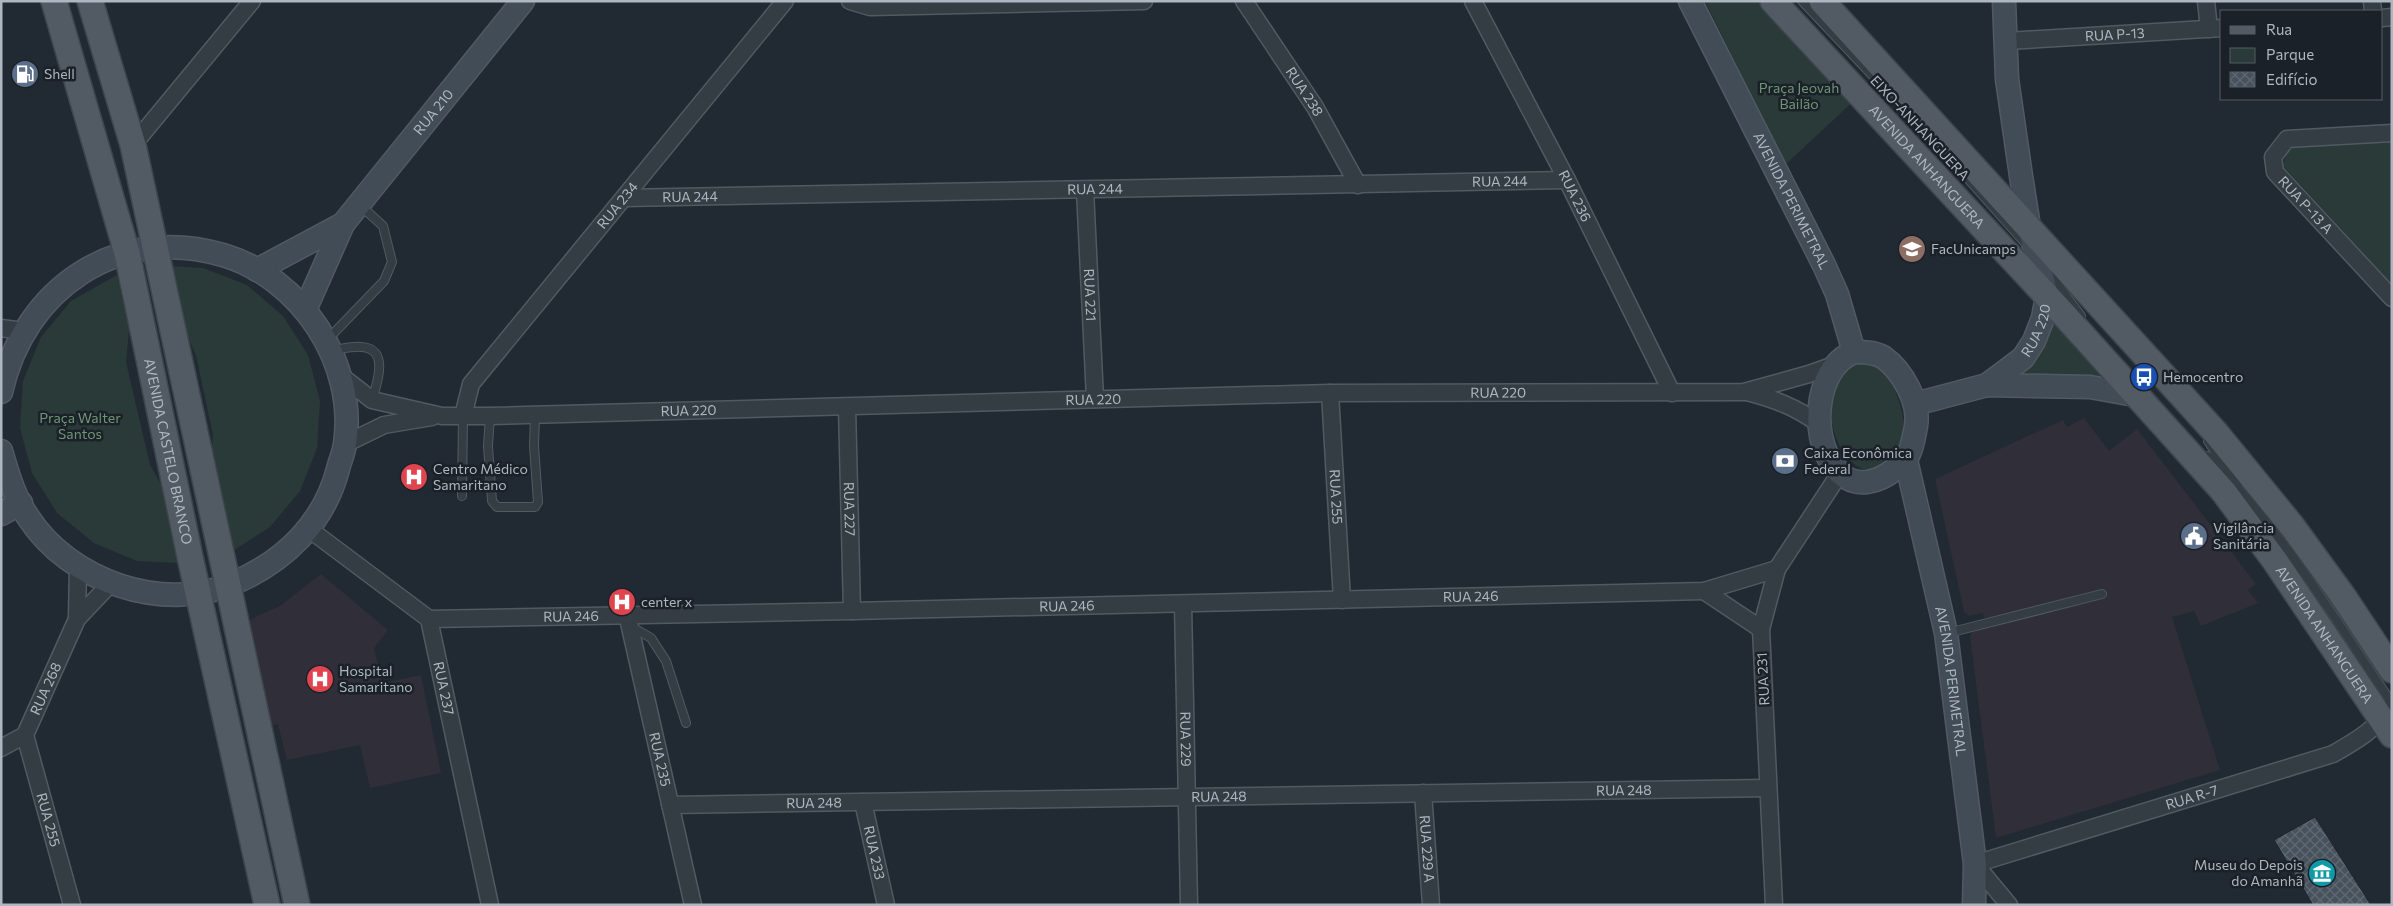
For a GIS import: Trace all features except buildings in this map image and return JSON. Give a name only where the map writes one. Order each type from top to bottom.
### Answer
[{"type":"main road","name":"AVENIDA CASTELO BRANCO","points":[[54,1],[127,253],[267,905]]},
{"type":"main road","points":[[90,1],[133,145],[297,905]]},
{"type":"main road","name":"AVENIDA ANHANGUERA","points":[[1774,1],[2223,491],[2389,716]]},
{"type":"main road","points":[[1822,1],[2216,432],[2292,526],[2343,596],[2392,670]]},
{"type":"street","points":[[133,145],[252,1]]},
{"type":"street","name":"RUA 210","points":[[306,310],[342,224],[523,1]]},
{"type":"street","name":"RUA 234","points":[[463,416],[472,384],[786,1]]},
{"type":"street","points":[[850,1],[870,7],[1144,1]]},
{"type":"street","name":"RUA 238","points":[[1244,1],[1315,108],[1358,186]]},
{"type":"street","name":"RUA 236","points":[[1473,1],[1567,180],[1672,393]]},
{"type":"street","name":"AVENIDA PERIMETRAL","points":[[1690,1],[1824,264],[1837,294],[1854,352]]},
{"type":"street","name":"RUA 220","points":[[1987,386],[2023,358],[2034,341],[2044,318],[2046,296],[2029,227],[2007,80],[2004,1]]},
{"type":"street","points":[[2206,1],[2215,29]]},
{"type":"street","name":"RUA P-13","points":[[2007,41],[2215,29]]},
{"type":"street","name":"RUA P-13 A","points":[[2392,133],[2287,139],[2273,157],[2275,172],[2392,298]]},
{"type":"street","name":"RUA 244","points":[[624,198],[1358,186],[1567,180]]},
{"type":"street","name":"RUA 221","points":[[1085,190],[1095,399]]},
{"type":"street","name":"RUA 210","points":[[257,270],[342,224]]},
{"type":"street","points":[[1,392],[4,362],[12,329],[67,282],[96,265],[127,253],[155,248],[190,248],[216,254],[257,270],[283,288],[306,310],[328,345],[340,375],[346,409],[345,444],[333,489],[309,529],[286,553],[258,572],[228,586],[199,593],[169,594],[150,592],[112,583],[78,567],[51,545],[28,518],[11,509],[10,484],[1,450]]},
{"type":"street","points":[[1854,352],[1868,352],[1883,358],[1902,379],[1915,404],[1917,419],[1914,438],[1906,460],[1886,476],[1870,483],[1856,481],[1840,474],[1829,458],[1819,424],[1821,396],[1826,378],[1834,365],[1843,356],[1854,352]]},
{"type":"street","name":"RUA 220","points":[[345,444],[384,425],[442,416],[1330,393],[1744,392],[1834,365]]},
{"type":"street","name":"RUA 220","points":[[340,375],[372,400],[442,416]]},
{"type":"street","name":"RUA 220","points":[[1915,404],[1987,386],[2090,387],[2135,395]]},
{"type":"street","name":"RUA 220","points":[[1744,392],[1779,401],[1799,410],[1819,424]]},
{"type":"street","name":"RUA 255","points":[[1330,393],[1342,600]]},
{"type":"street","name":"RUA 227","points":[[847,407],[852,611]]},
{"type":"street","name":"AVENIDA PERIMETRAL","points":[[1906,460],[1946,634],[1975,864],[1974,905]]},
{"type":"street","name":"RUA 231","points":[[1774,905],[1761,629],[1777,569],[1840,474]]},
{"type":"street","points":[[309,529],[429,619]]},
{"type":"street","name":"RUA 268","points":[[77,619],[78,567]]},
{"type":"street","name":"RUA 246","points":[[429,619],[629,620],[852,611],[1704,591],[1777,569]]},
{"type":"street","name":"RUA 268","points":[[25,735],[77,619],[112,583]]},
{"type":"street","points":[[1704,591],[1761,629]]},
{"type":"street","name":"RUA 229","points":[[1183,604],[1189,905]]},
{"type":"street","name":"RUA 237","points":[[429,619],[490,905]]},
{"type":"street","name":"RUA 235","points":[[629,620],[693,905]]},
{"type":"street","name":"RUA R-7","points":[[1975,864],[2333,754],[2366,735],[2389,716]]},
{"type":"street","points":[[1,748],[25,735]]},
{"type":"street","name":"RUA 255","points":[[25,735],[72,905]]},
{"type":"street","name":"RUA 248","points":[[670,805],[1768,788]]},
{"type":"street","name":"RUA 229 A","points":[[1424,793],[1431,905]]},
{"type":"street","name":"RUA 233","points":[[863,802],[886,905]]},
{"type":"street","points":[[1975,864],[2010,905]]},
{"type":"lane","name":"EIXO-ANHANGUERA","points":[[1802,1],[1913,119]]},
{"type":"lane","name":"EIXO-ANHANGUERA","points":[[1965,176],[2037,257],[2078,297]]},
{"type":"lane","points":[[328,345],[384,281],[392,262],[383,226],[359,204]]},
{"type":"lane","name":"EIXO-ANHANGUERA","points":[[2037,257],[2088,325]]},
{"type":"lane","points":[[2103,322],[2161,386]]},
{"type":"lane","points":[[328,345],[369,348],[377,357],[380,372],[372,400]]},
{"type":"lane","points":[[490,416],[488,446],[492,501],[498,507],[535,507],[538,502],[534,446],[535,415]]},
{"type":"lane","points":[[462,496],[463,416]]},
{"type":"lane","points":[[2203,435],[2237,485]]},
{"type":"lane","points":[[2199,447],[2237,485],[2276,532],[2389,716]]},
{"type":"lane","points":[[1946,634],[2102,594]]},
{"type":"lane","points":[[629,620],[651,638],[666,661],[686,723]]},
{"type":"shaded area","points":[[2084,418],[2109,451],[2137,429],[2256,584],[2248,590],[2258,603],[2201,626],[2194,611],[2172,617],[2220,770],[1996,838],[1970,636],[1972,632],[1991,626],[1989,617],[1984,618],[1983,613],[1969,616],[1964,612],[1935,479],[2063,420],[2067,427]]},
{"type":"shaded area","name":"Hospital Samaritano","points":[[321,574],[388,630],[374,648],[382,683],[421,675],[441,773],[370,788],[360,745],[287,760],[278,724],[270,726],[247,621],[280,606]]},
{"type":"green space","name":"Praça Jeovah Bailão","points":[[1705,1],[1766,1],[1858,97],[1786,164]]},
{"type":"green space","points":[[2392,141],[2392,284],[2283,166],[2289,145]]},
{"type":"green space","points":[[168,266],[203,268],[247,285],[283,316],[308,355],[320,401],[317,448],[300,491],[270,527],[228,554],[210,468],[213,435],[196,355],[180,320]]},
{"type":"green space","name":"Praça Walter Santos","points":[[117,275],[129,330],[126,362],[150,465],[161,484],[180,563],[137,561],[94,543],[57,513],[32,473],[20,428],[23,381],[41,337],[71,301]]},
{"type":"green space","points":[[2056,319],[2112,378],[2014,380],[2029,369]]},
{"type":"green space","points":[[1862,362],[1874,364],[1886,375],[1896,392],[1902,412],[1904,433],[1894,465],[1877,471],[1857,466],[1845,454],[1836,438],[1832,420],[1832,402],[1836,384],[1846,371]]},
{"type":"place","name":"Shell","points":[[25,74]]},
{"type":"place","name":"FacUnicamps","points":[[1912,249]]},
{"type":"place","name":"Hemocentro","points":[[2144,377]]},
{"type":"place","name":"Caixa Econômica Federal","points":[[1785,461]]},
{"type":"place","name":"Centro Médico Samaritano","points":[[414,477]]},
{"type":"place","name":"Vigilância Sanitária","points":[[2194,536]]},
{"type":"place","name":"center x","points":[[622,602]]},
{"type":"place","name":"Hospital Samaritano","points":[[320,679]]},
{"type":"place","name":"Museu do Depois do Amanhã","points":[[2322,873]]}]
